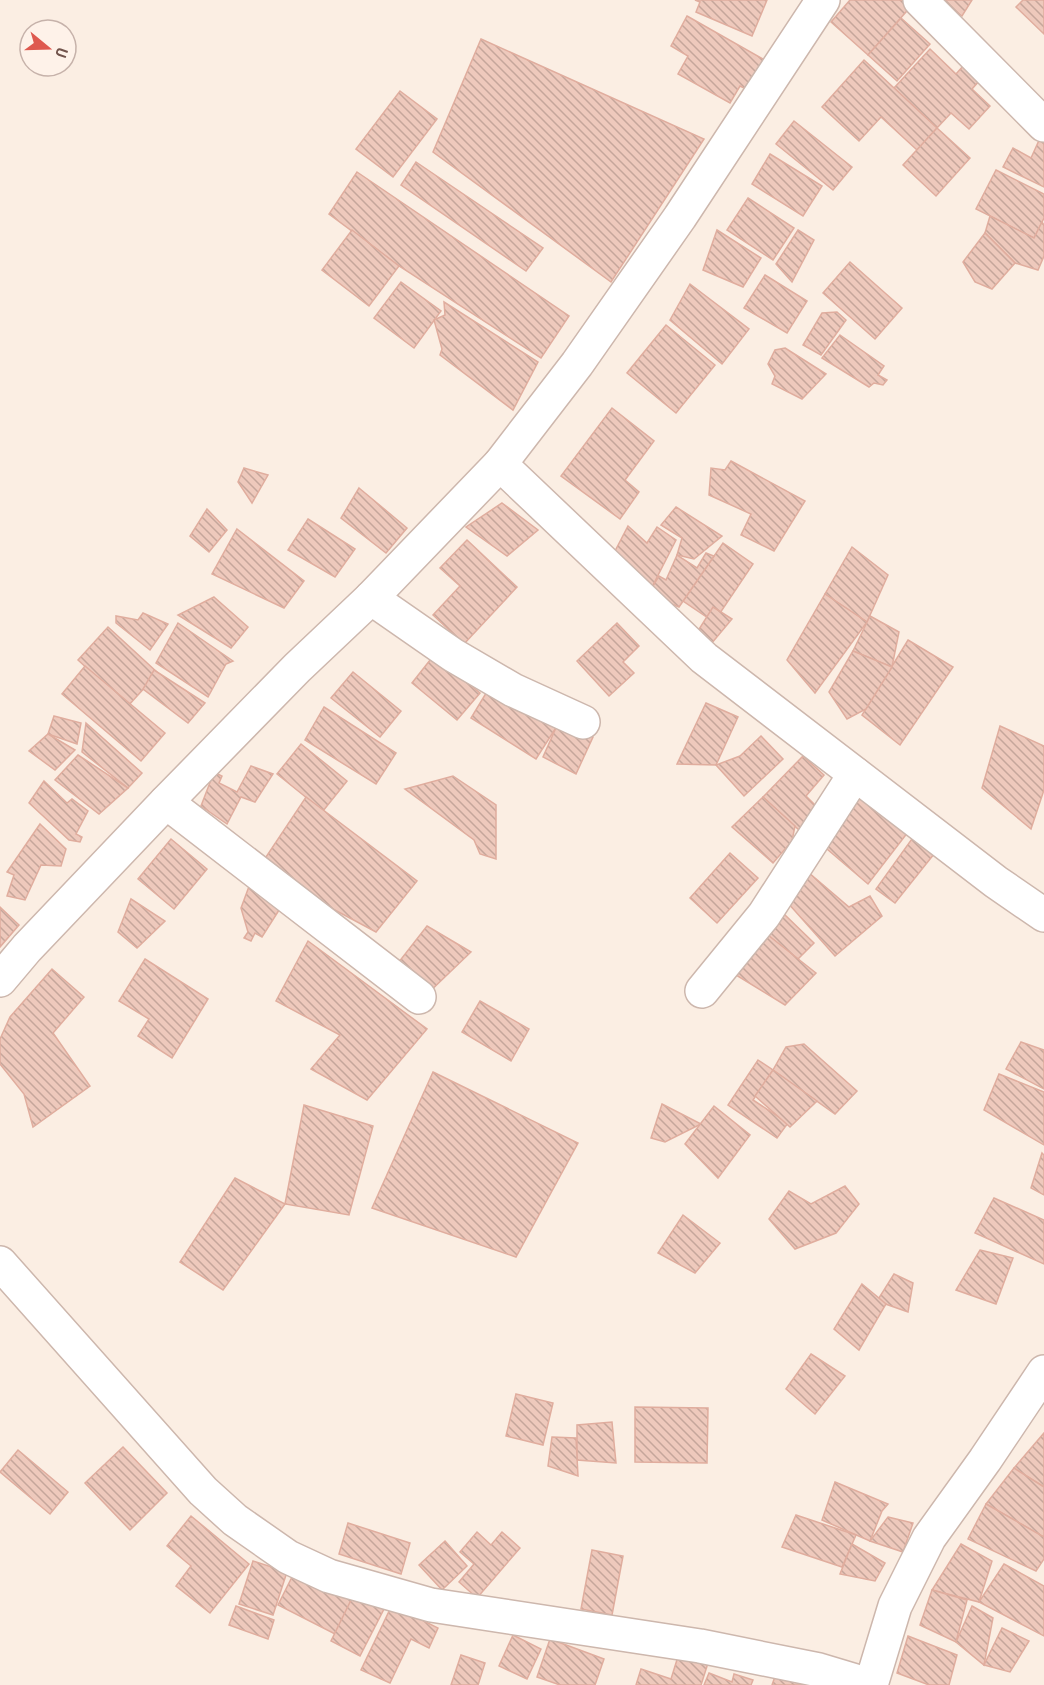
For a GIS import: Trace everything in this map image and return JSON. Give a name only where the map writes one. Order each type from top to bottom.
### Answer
[{"type":"street","points":[[0,980],[27,948],[166,802],[297,668],[371,598],[500,464],[577,364],[680,217],[823,0]]},
{"type":"street","points":[[920,0],[1044,124]]},
{"type":"street","points":[[500,464],[704,658],[996,882],[1044,915]]},
{"type":"street","points":[[371,598],[453,655],[513,690],[583,722]]},
{"type":"street","points":[[702,991],[764,915],[855,774]]},
{"type":"street","points":[[166,802],[419,997]]},
{"type":"street","points":[[0,1263],[203,1491],[235,1520],[298,1562],[329,1576],[431,1605],[700,1646],[819,1670],[870,1685],[895,1606],[929,1538],[986,1460],[1044,1372]]},
{"type":"building","points":[[695,0],[767,0],[752,36],[696,12],[700,2]]},
{"type":"building","points":[[850,0],[908,0],[913,4],[868,55],[831,22]]},
{"type":"building","points":[[939,0],[972,0],[962,16]]},
{"type":"building","points":[[1023,0],[1044,0],[1044,34],[1016,7]]},
{"type":"building","points":[[687,16],[768,62],[752,92],[740,86],[730,103],[678,74],[688,56],[671,46]]},
{"type":"building","points":[[901,18],[930,44],[897,81],[868,55]]},
{"type":"building","points":[[481,39],[704,139],[611,282],[433,152]]},
{"type":"building","points":[[930,49],[956,74],[972,56],[988,71],[972,89],[990,106],[969,129],[951,113],[937,128],[894,88]]},
{"type":"building","points":[[864,60],[937,128],[917,150],[881,117],[859,141],[822,107]]},
{"type":"building","points":[[400,91],[437,119],[393,177],[356,149]]},
{"type":"building","points":[[794,121],[852,167],[833,190],[776,144]]},
{"type":"building","points":[[937,128],[970,158],[936,196],[903,165]]},
{"type":"building","points":[[1041,136],[1044,137],[1044,187],[1003,167],[1013,148],[1031,158]]},
{"type":"building","points":[[770,154],[822,186],[803,216],[752,184]]},
{"type":"building","points":[[416,162],[543,248],[526,271],[401,185]]},
{"type":"building","points":[[996,170],[1044,194],[1044,218],[1034,238],[976,209]]},
{"type":"building","points":[[357,172],[569,316],[541,358],[399,266],[329,214]]},
{"type":"building","points":[[748,198],[794,228],[773,260],[727,230]]},
{"type":"building","points":[[990,216],[1034,238],[1042,222],[1044,225],[1044,256],[1038,270],[1015,263],[985,233]]},
{"type":"building","points":[[352,230],[399,266],[369,306],[322,270]]},
{"type":"building","points":[[717,230],[761,258],[743,287],[703,270]]},
{"type":"building","points":[[798,230],[814,240],[792,282],[776,264]]},
{"type":"building","points":[[985,233],[1015,263],[992,289],[975,282],[963,262]]},
{"type":"building","points":[[850,262],[902,308],[875,339],[823,293]]},
{"type":"building","points":[[765,275],[807,301],[787,333],[744,308]]},
{"type":"building","points":[[401,282],[441,311],[414,348],[374,318]]},
{"type":"building","points":[[690,284],[749,329],[722,364],[670,320]]},
{"type":"building","points":[[444,302],[538,362],[513,410],[440,355],[442,349],[434,320],[445,315]]},
{"type":"building","points":[[837,312],[846,320],[821,355],[803,345],[822,313]]},
{"type":"building","points":[[666,325],[715,365],[676,413],[627,373]]},
{"type":"building","points":[[840,335],[884,366],[878,375],[887,380],[883,385],[874,383],[869,387],[822,358]]},
{"type":"building","points":[[785,348],[826,374],[802,399],[772,384],[775,376],[768,364],[775,350]]},
{"type":"building","points":[[612,408],[654,441],[625,480],[639,492],[620,519],[561,476]]},
{"type":"building","points":[[731,461],[805,501],[774,551],[741,535],[751,514],[709,495],[711,468],[725,470]]},
{"type":"building","points":[[244,468],[268,475],[252,503],[238,482]]},
{"type":"building","points":[[359,488],[407,528],[386,553],[341,518]]},
{"type":"building","points":[[502,503],[538,530],[507,556],[466,527]]},
{"type":"building","points":[[676,507],[722,536],[694,559],[677,555],[682,538],[661,525]]},
{"type":"building","points":[[207,509],[227,530],[209,552],[190,536]]},
{"type":"building","points":[[308,519],[355,549],[335,577],[288,550]]},
{"type":"building","points":[[628,526],[647,543],[657,527],[676,540],[651,589],[615,551]]},
{"type":"building","points":[[237,529],[304,581],[284,608],[212,574]]},
{"type":"building","points":[[467,540],[517,587],[464,644],[433,615],[460,586],[440,568]]},
{"type":"building","points":[[723,543],[753,564],[714,622],[683,601]]},
{"type":"building","points":[[852,547],[888,575],[867,622],[825,594]]},
{"type":"building","points":[[706,553],[714,556],[679,607],[648,594],[659,576],[666,580],[677,555],[697,568]]},
{"type":"building","points":[[825,594],[867,622],[815,693],[787,660]]},
{"type":"building","points":[[214,597],[248,627],[231,648],[178,615]]},
{"type":"building","points":[[713,607],[732,619],[711,644],[696,634]]},
{"type":"building","points":[[143,613],[168,624],[150,650],[116,623],[116,616],[138,620]]},
{"type":"building","points":[[870,616],[899,632],[892,667],[853,651]]},
{"type":"building","points":[[178,623],[233,661],[226,664],[208,697],[156,663]]},
{"type":"building","points":[[617,623],[639,646],[623,662],[634,673],[609,696],[577,661]]},
{"type":"building","points":[[108,627],[158,673],[128,706],[78,660]]},
{"type":"building","points":[[908,640],[953,667],[900,745],[862,715]]},
{"type":"building","points":[[853,651],[892,667],[866,709],[847,719],[829,692]]},
{"type":"building","points":[[434,655],[480,693],[457,720],[412,683]]},
{"type":"building","points":[[85,666],[165,733],[141,761],[62,694]]},
{"type":"building","points":[[154,670],[205,703],[188,723],[143,689]]},
{"type":"building","points":[[353,672],[401,711],[380,737],[331,698]]},
{"type":"building","points":[[497,675],[568,709],[536,759],[471,718]]},
{"type":"building","points":[[706,703],[738,717],[716,765],[677,764]]},
{"type":"building","points":[[324,707],[396,753],[376,784],[305,740]]},
{"type":"building","points":[[54,716],[81,723],[77,744],[48,734]]},
{"type":"building","points":[[559,721],[593,737],[576,774],[543,757]]},
{"type":"building","points":[[86,723],[142,773],[128,788],[82,752]]},
{"type":"building","points":[[1000,726],[1044,746],[1044,790],[1031,829],[982,788]]},
{"type":"building","points":[[48,734],[75,750],[55,770],[29,751]]},
{"type":"building","points":[[761,736],[783,759],[744,796],[716,765],[740,756]]},
{"type":"building","points":[[301,744],[347,781],[323,811],[277,774]]},
{"type":"building","points":[[78,755],[128,788],[99,814],[55,780]]},
{"type":"building","points":[[803,756],[824,775],[806,796],[820,810],[800,831],[763,797]]},
{"type":"building","points":[[251,766],[273,774],[255,802],[241,797],[227,824],[201,806],[214,772],[222,776],[219,783],[237,792]]},
{"type":"building","points":[[453,776],[496,805],[496,859],[480,854],[474,840],[405,789]]},
{"type":"building","points":[[44,781],[67,803],[72,799],[88,811],[76,834],[82,837],[80,842],[69,840],[29,803]]},
{"type":"building","points":[[858,793],[915,823],[868,884],[821,844]]},
{"type":"building","points":[[306,797],[417,881],[376,932],[258,869]]},
{"type":"building","points":[[763,797],[795,826],[792,841],[773,863],[732,827]]},
{"type":"building","points":[[40,824],[66,849],[61,866],[41,865],[25,900],[7,896],[14,875],[7,872]]},
{"type":"building","points":[[914,836],[934,854],[895,903],[876,889]]},
{"type":"building","points":[[171,839],[207,869],[174,909],[138,879]]},
{"type":"building","points":[[730,853],[758,878],[717,923],[690,898]]},
{"type":"building","points":[[808,872],[849,907],[870,896],[882,916],[835,956],[787,902]]},
{"type":"building","points":[[254,873],[293,888],[262,937],[255,933],[251,941],[244,938],[248,932],[241,908]]},
{"type":"building","points":[[131,899],[165,921],[137,948],[118,932]]},
{"type":"building","points":[[0,907],[19,925],[0,947]]},
{"type":"building","points":[[784,914],[814,943],[798,959],[764,932]]},
{"type":"building","points":[[427,926],[471,952],[424,997],[391,972]]},
{"type":"building","points":[[764,932],[816,973],[785,1005],[736,975]]},
{"type":"building","points":[[308,941],[427,1029],[367,1100],[311,1069],[340,1035],[276,1001]]},
{"type":"building","points":[[145,959],[208,999],[172,1058],[138,1036],[149,1019],[119,1001]]},
{"type":"building","points":[[52,969],[84,997],[53,1033],[90,1086],[33,1127],[24,1094],[0,1064],[0,1039],[10,1017]]},
{"type":"building","points":[[480,1001],[529,1029],[511,1061],[462,1032]]},
{"type":"building","points":[[1021,1042],[1044,1050],[1044,1089],[1006,1069]]},
{"type":"building","points":[[804,1044],[857,1091],[835,1114],[773,1070],[786,1047]]},
{"type":"building","points":[[758,1060],[773,1070],[753,1100],[788,1123],[777,1138],[728,1105]]},
{"type":"building","points":[[773,1070],[817,1101],[790,1127],[755,1096]]},
{"type":"building","points":[[433,1072],[578,1143],[516,1257],[372,1208]]},
{"type":"building","points":[[999,1074],[1044,1092],[1044,1145],[984,1110]]},
{"type":"building","points":[[662,1104],[701,1124],[665,1142],[651,1138]]},
{"type":"building","points":[[304,1105],[373,1126],[349,1215],[285,1204]]},
{"type":"building","points":[[714,1106],[750,1135],[718,1178],[685,1144]]},
{"type":"building","points":[[1042,1153],[1044,1155],[1044,1195],[1031,1188]]},
{"type":"building","points":[[235,1178],[285,1204],[223,1290],[180,1262]]},
{"type":"building","points":[[845,1186],[859,1204],[836,1233],[795,1249],[769,1219],[789,1191],[811,1204]]},
{"type":"building","points":[[994,1198],[1044,1220],[1044,1264],[975,1233]]},
{"type":"building","points":[[683,1215],[720,1243],[695,1273],[658,1253]]},
{"type":"building","points":[[980,1250],[1013,1258],[996,1304],[956,1290]]},
{"type":"building","points":[[894,1274],[913,1283],[908,1312],[877,1301]]},
{"type":"building","points":[[862,1284],[886,1304],[859,1350],[834,1329]]},
{"type":"building","points":[[811,1354],[845,1376],[815,1414],[786,1389]]},
{"type":"building","points":[[516,1394],[553,1403],[543,1445],[506,1436]]},
{"type":"building","points":[[635,1407],[708,1408],[707,1463],[635,1462]]},
{"type":"building","points":[[612,1422],[616,1463],[577,1460],[577,1425]]},
{"type":"building","points":[[1044,1433],[1044,1487],[1014,1468]]},
{"type":"building","points":[[552,1437],[576,1438],[578,1476],[548,1466]]},
{"type":"building","points":[[123,1447],[167,1493],[130,1530],[85,1483]]},
{"type":"building","points":[[18,1450],[68,1492],[50,1514],[0,1472]]},
{"type":"building","points":[[1014,1468],[1044,1487],[1044,1537],[986,1504]]},
{"type":"building","points":[[835,1482],[888,1504],[882,1511],[870,1541],[822,1520]]},
{"type":"building","points":[[986,1504],[1044,1537],[1044,1559],[1036,1571],[968,1539]]},
{"type":"building","points":[[796,1515],[856,1535],[842,1567],[782,1547]]},
{"type":"building","points":[[191,1516],[249,1564],[210,1613],[176,1586],[191,1566],[167,1546]]},
{"type":"building","points":[[888,1517],[913,1523],[903,1552],[870,1541]]},
{"type":"building","points":[[348,1523],[410,1543],[401,1574],[339,1554]]},
{"type":"building","points":[[477,1532],[491,1545],[502,1532],[520,1548],[477,1598],[459,1582],[474,1564],[460,1552]]},
{"type":"building","points":[[445,1541],[467,1566],[442,1590],[419,1565]]},
{"type":"building","points":[[852,1544],[885,1563],[875,1581],[840,1574]]},
{"type":"building","points":[[961,1544],[992,1561],[979,1602],[932,1590]]},
{"type":"building","points":[[592,1550],[623,1556],[612,1615],[581,1609]]},
{"type":"building","points":[[253,1561],[287,1572],[273,1615],[239,1604]]},
{"type":"building","points":[[1004,1564],[1044,1586],[1044,1636],[979,1602]]},
{"type":"building","points":[[295,1571],[352,1600],[335,1634],[278,1605]]},
{"type":"building","points":[[932,1590],[967,1600],[956,1642],[920,1625]]},
{"type":"building","points":[[355,1592],[385,1607],[360,1656],[331,1641]]},
{"type":"building","points":[[392,1605],[438,1628],[429,1648],[411,1639],[390,1683],[361,1670]]},
{"type":"building","points":[[236,1606],[274,1620],[268,1639],[229,1625]]},
{"type":"building","points":[[972,1606],[993,1618],[984,1665],[956,1642]]},
{"type":"building","points":[[1002,1628],[1029,1641],[1010,1672],[984,1665]]},
{"type":"building","points":[[513,1635],[541,1649],[527,1679],[499,1666]]},
{"type":"building","points":[[908,1636],[957,1655],[949,1685],[929,1685],[897,1673]]},
{"type":"building","points":[[550,1639],[604,1659],[595,1685],[560,1685],[537,1677]]},
{"type":"building","points":[[680,1650],[709,1660],[701,1685],[636,1685],[641,1669],[671,1679]]},
{"type":"building","points":[[461,1655],[485,1663],[478,1685],[451,1685]]},
{"type":"building","points":[[777,1671],[808,1682],[807,1685],[772,1685]]},
{"type":"building","points":[[709,1673],[732,1682],[734,1674],[753,1680],[751,1685],[704,1685]]}]
